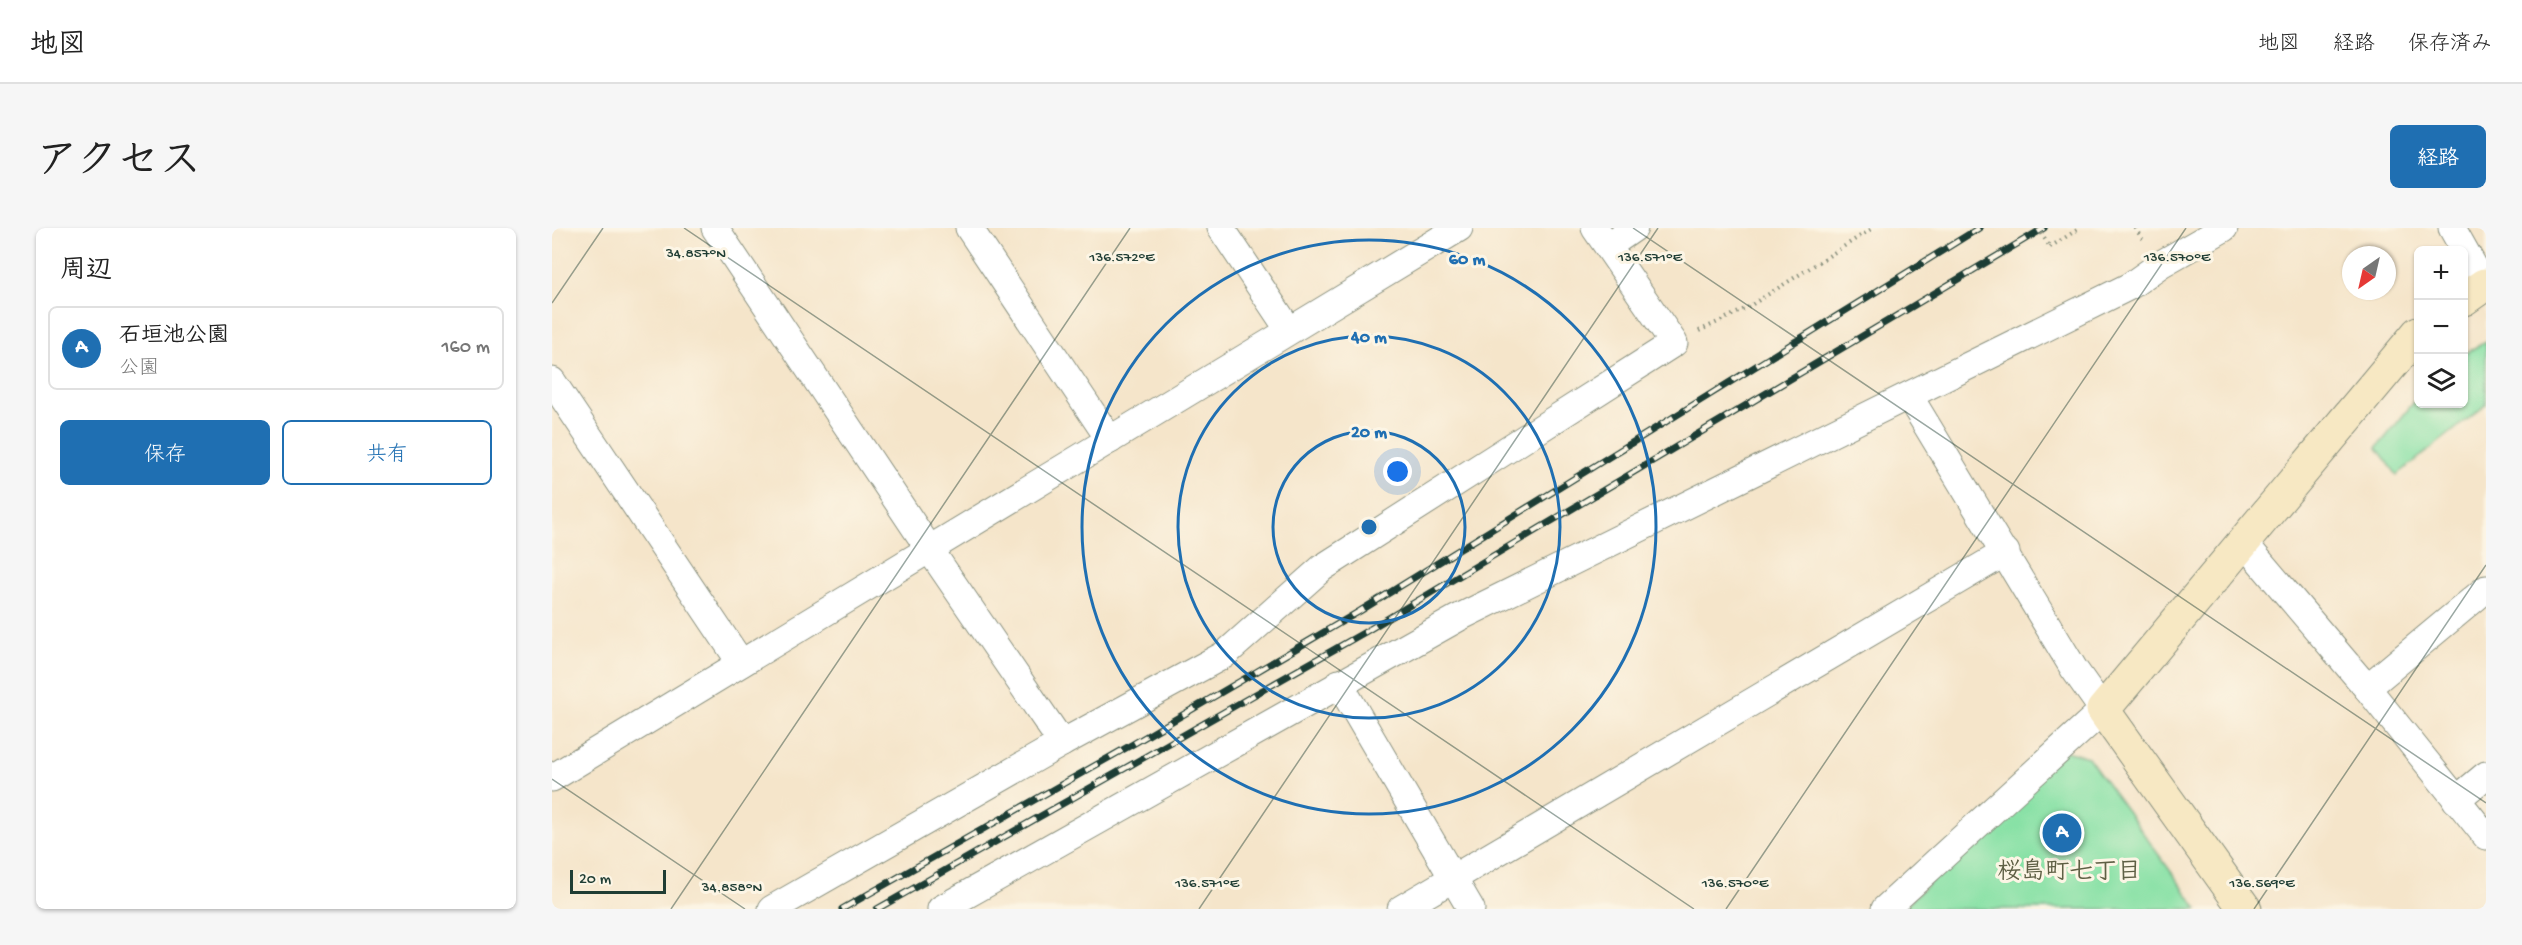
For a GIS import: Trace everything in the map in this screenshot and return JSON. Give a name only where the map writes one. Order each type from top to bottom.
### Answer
[{"type":"street","points":[[715,228],[1062,743]]},
{"type":"street","points":[[969,228],[1110,440]]},
{"type":"street","points":[[1221,228],[1289,330]]},
{"type":"street","points":[[556,768],[741,663],[930,550],[1459,228]]},
{"type":"street","points":[[772,909],[1062,743],[1224,655],[1322,568],[1674,344],[1601,237],[1634,228]]},
{"type":"street","points":[[940,909],[1458,618],[2130,286],[2161,264],[2224,228]]},
{"type":"street","points":[[2452,228],[2478,289]]},
{"type":"street","points":[[1885,909],[2103,711],[2414,338]]},
{"type":"street","points":[[552,381],[741,663]]},
{"type":"street","points":[[1909,396],[2006,552],[2074,669],[2245,909]]},
{"type":"street","points":[[2244,543],[2367,688],[2486,836]]},
{"type":"street","points":[[1401,909],[2006,552]]},
{"type":"street","points":[[2367,688],[2486,589]]},
{"type":"street","points":[[1339,683],[1471,909]]},
{"type":"street","points":[[2456,800],[2486,775]]},
{"type":"path","points":[[1674,344],[1745,309],[1873,228]]},
{"type":"path","points":[[2038,228],[2050,247],[2080,228]]},
{"type":"green space","points":[[2486,341],[2486,405],[2397,475],[2377,448],[2414,402],[2414,408],[2468,408],[2468,352]]},
{"type":"green space","points":[[2065,751],[2088,757],[2198,909],[1902,909]]},
{"type":"railway","points":[[842,909],[1133,744],[1360,611],[1979,228]]},
{"type":"railway","points":[[877,909],[1365,632],[2044,228]]},
{"type":"place","name":"石垣池公園","points":[[2062,833]]},
{"type":"district","name":"桜島町七丁目","points":[[2069,870]]}]
